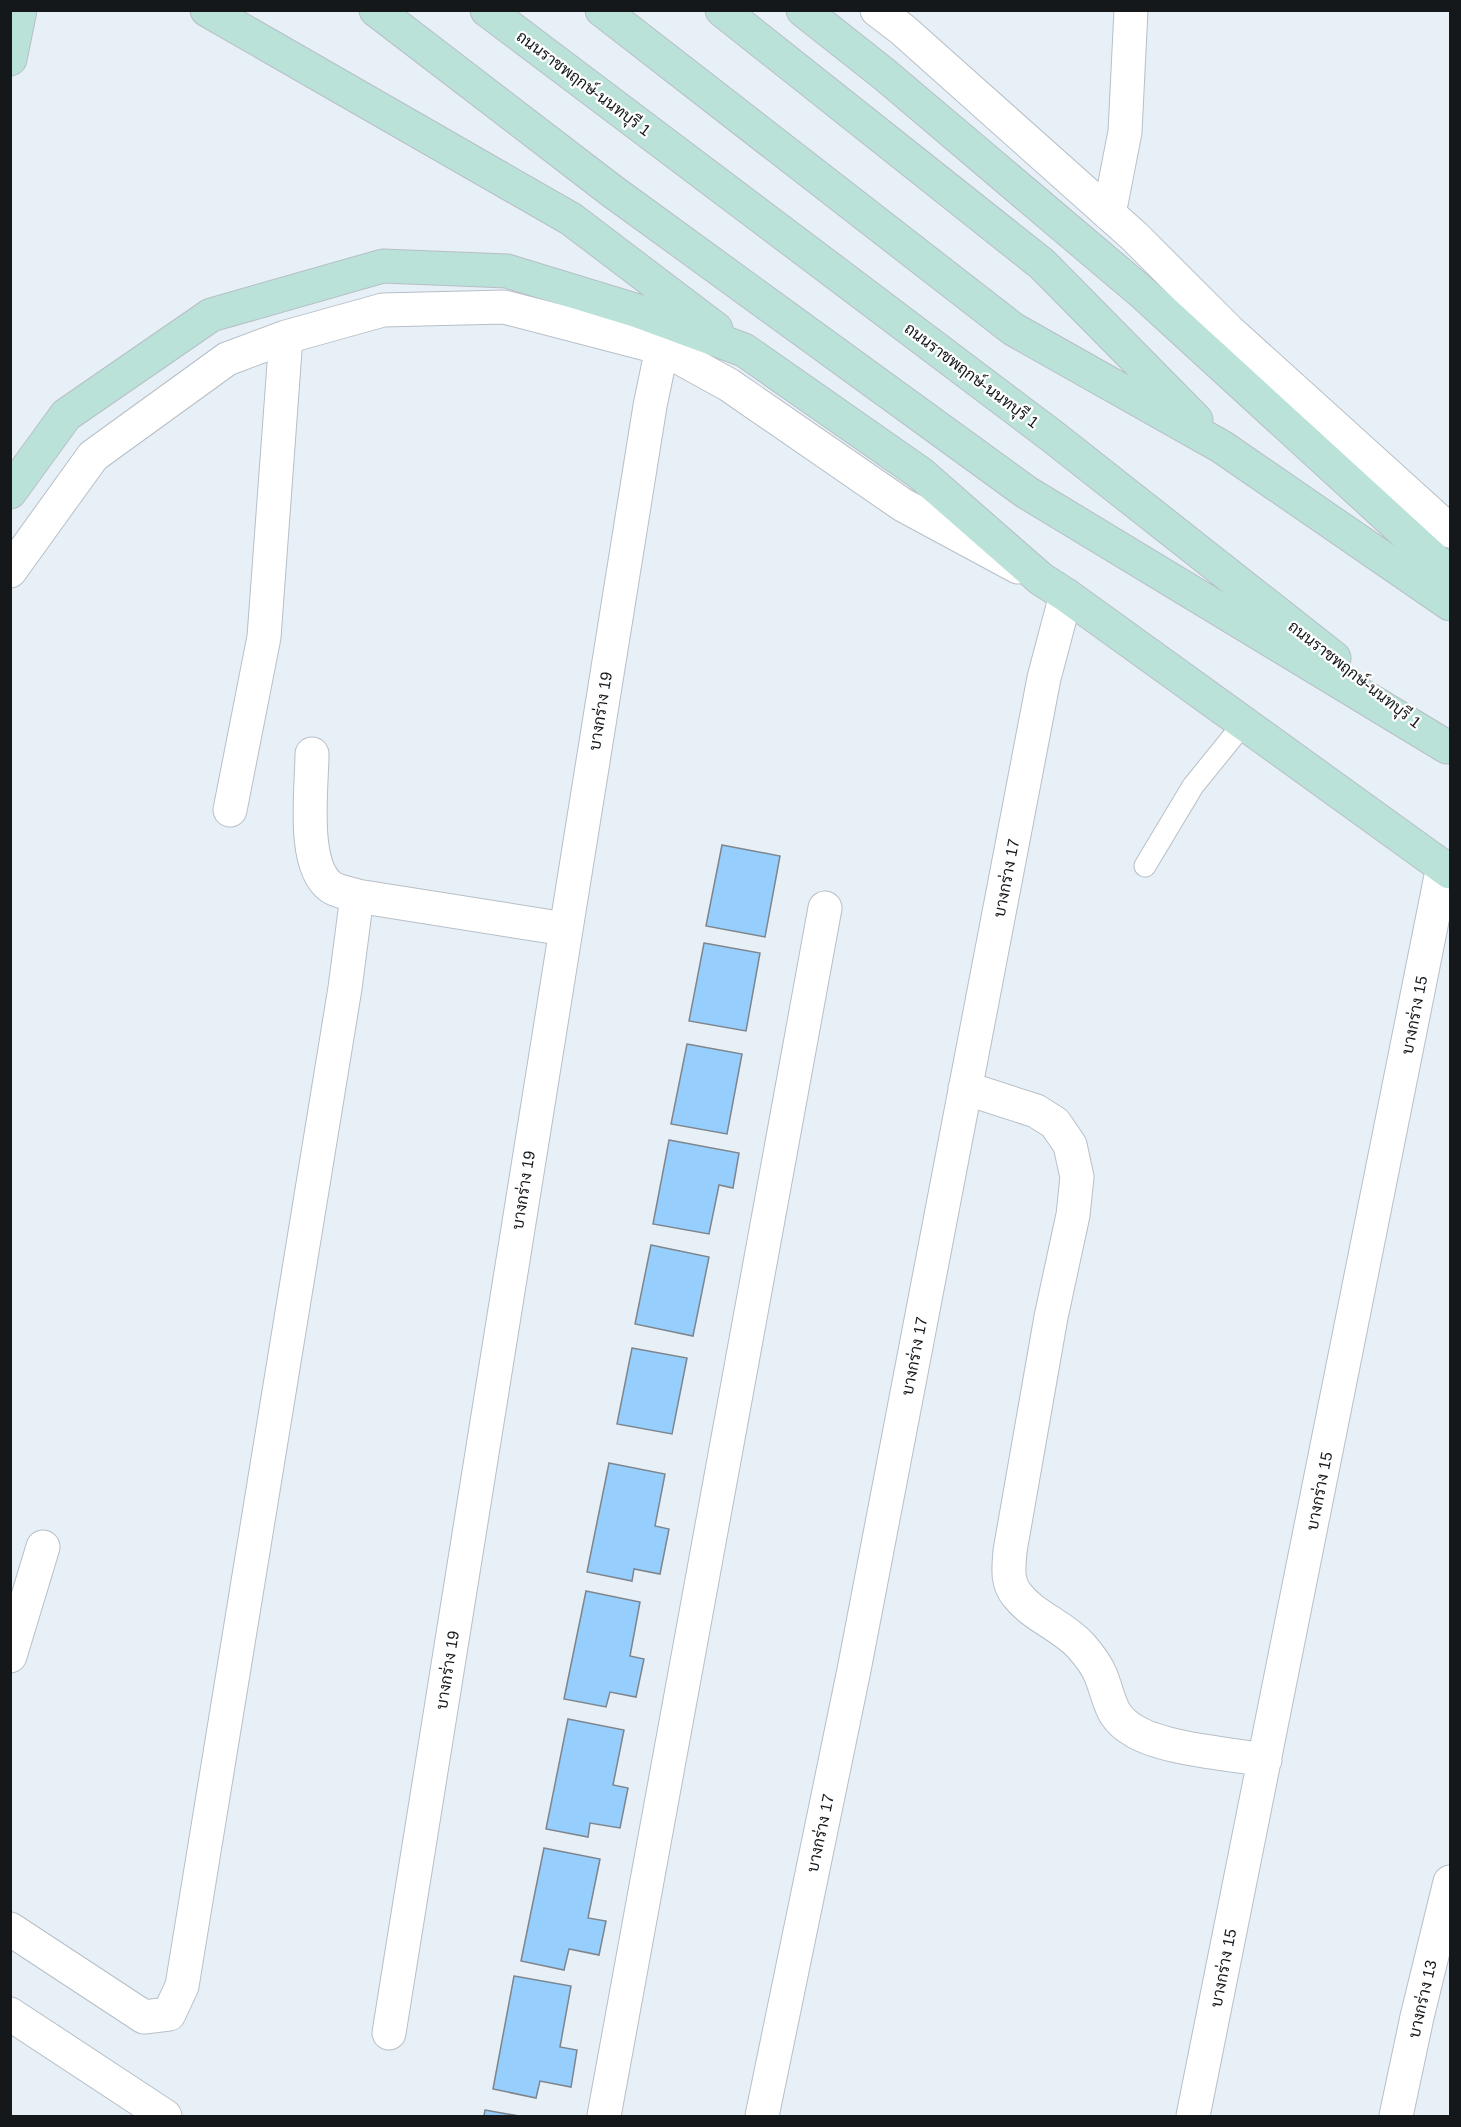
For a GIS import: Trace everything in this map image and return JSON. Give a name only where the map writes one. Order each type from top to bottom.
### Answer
[{"type":"main road","points":[[10,59],[20,10]]},
{"type":"main road","points":[[207,10],[571,219],[744,350],[920,473],[1053,587],[1447,869]]},
{"type":"main road","points":[[375,10],[612,191],[1026,492],[1449,748]]},
{"type":"main road","name":"ถนนราชพฤกษ์-นนทบุรี 1","points":[[487,10],[1052,436],[1449,748]]},
{"type":"main road","points":[[602,10],[1013,329],[1222,447],[1450,604]]},
{"type":"main road","points":[[722,10],[1042,264],[1222,447]]},
{"type":"main road","points":[[803,10],[884,74],[1145,295],[1450,574]]},
{"type":"main road","points":[[10,492],[66,415],[211,315],[383,266],[507,271],[638,311],[744,350]]},
{"type":"street","points":[[877,10],[903,30],[1134,236],[1229,331],[1450,531]]},
{"type":"street","points":[[1109,214],[1125,132],[1131,10]]},
{"type":"street","points":[[10,571],[93,456],[227,360],[286,337],[383,310],[504,307],[662,348],[729,385],[903,506],[1053,587]]},
{"type":"street","points":[[230,810],[264,637],[286,337]]},
{"type":"street","name":"บางกร่าง 19","points":[[389,2033],[565,929],[650,406],[662,348]]},
{"type":"street","name":"บางกร่าง 17","points":[[762,2116],[854,1670],[1044,678],[1053,587]]},
{"type":"street","points":[[312,754],[311,831],[314,858],[321,877],[332,888],[357,896],[565,929]]},
{"type":"street","name":"บางกร่าง 15","points":[[1193,2116],[1447,869]]},
{"type":"street","points":[[10,1929],[144,2018],[169,2014],[182,1986],[343,1000],[357,896]]},
{"type":"street","points":[[604,2116],[825,908]]},
{"type":"street","points":[[965,1089],[1036,1111],[1055,1123],[1070,1145],[1077,1177],[1073,1215],[1051,1317],[1010,1551],[1009,1579],[1016,1594],[1036,1613],[1067,1633],[1082,1647],[1101,1674],[1110,1707],[1119,1720],[1135,1732],[1159,1742],[1265,1760]]},
{"type":"street","points":[[10,1656],[44,1546]]},
{"type":"street","name":"บางกร่าง 13","points":[[1396,2116],[1450,1882]]},
{"type":"street","points":[[10,2014],[165,2116]]},
{"type":"lane","points":[[1145,866],[1193,786],[1244,723]]},
{"type":"building","points":[[722,845],[780,856],[765,937],[706,926]]},
{"type":"building","points":[[704,943],[760,953],[746,1031],[689,1021]]},
{"type":"building","points":[[687,1044],[742,1054],[727,1134],[671,1124]]},
{"type":"building","points":[[669,1140],[739,1153],[733,1188],[719,1185],[709,1234],[653,1224]]},
{"type":"building","points":[[651,1245],[709,1257],[693,1336],[635,1324]]},
{"type":"building","points":[[632,1348],[687,1358],[672,1434],[617,1424]]},
{"type":"building","points":[[609,1463],[665,1474],[655,1526],[669,1529],[660,1574],[634,1569],[632,1581],[587,1572]]},
{"type":"building","points":[[586,1591],[640,1602],[630,1656],[644,1659],[636,1697],[610,1692],[606,1707],[564,1699]]},
{"type":"building","points":[[568,1719],[624,1730],[613,1785],[628,1788],[620,1828],[590,1823],[588,1837],[546,1829]]},
{"type":"building","points":[[544,1848],[600,1859],[588,1918],[606,1921],[599,1955],[569,1949],[564,1970],[521,1961]]},
{"type":"building","points":[[514,1976],[571,1986],[560,2047],[577,2050],[571,2087],[540,2081],[536,2098],[493,2089]]},
{"type":"building","points":[[485,2110],[519,2116],[484,2116]]}]
